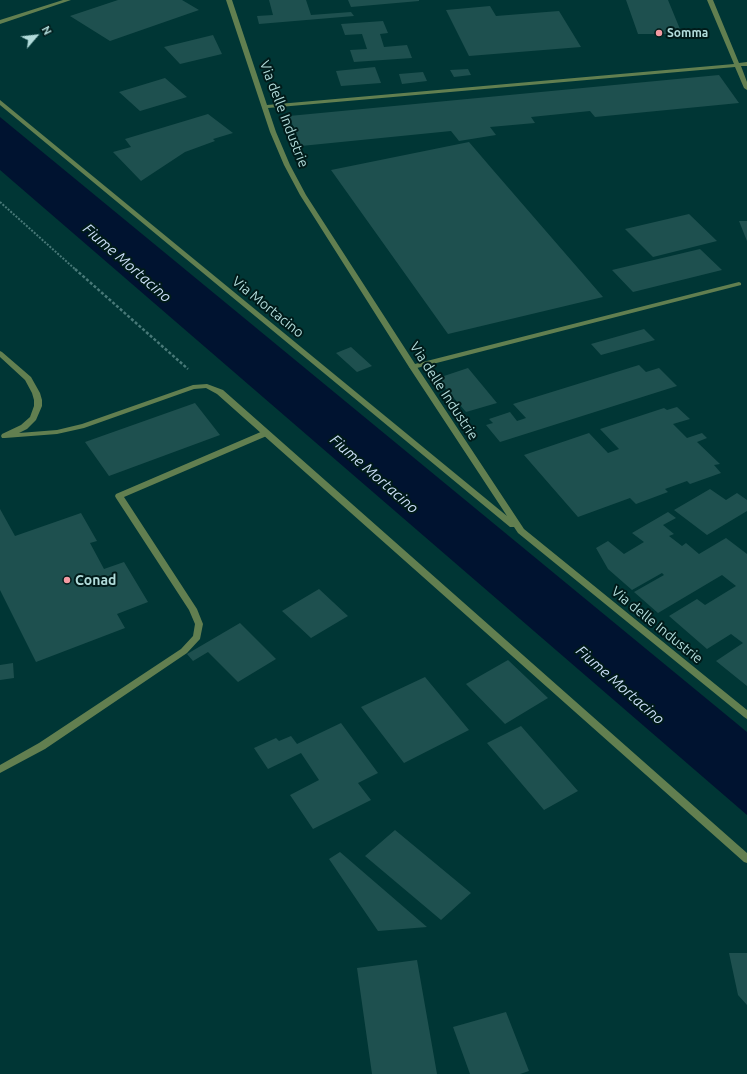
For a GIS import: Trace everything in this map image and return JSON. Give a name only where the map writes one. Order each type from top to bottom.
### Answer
[{"type":"street","points":[[0,22],[68,0]]},
{"type":"street","name":"Via delle Industrie","points":[[229,0],[264,107],[287,165],[309,205],[521,531],[747,715]]},
{"type":"street","points":[[710,0],[747,88]]},
{"type":"street","points":[[264,107],[747,64]]},
{"type":"street","name":"Via Mortacino","points":[[0,102],[521,531]]},
{"type":"street","points":[[413,367],[738,284]]},
{"type":"street","points":[[0,352],[28,379],[36,393],[38,400],[38,406],[33,418],[24,427],[2,437]]},
{"type":"street","points":[[2,437],[42,434],[84,426],[199,386],[207,386],[220,392],[747,859]]},
{"type":"street","points":[[0,769],[42,746],[184,651],[197,637],[199,624],[193,609],[119,496],[266,433]]},
{"type":"path","points":[[0,202],[207,386]]},
{"type":"water","name":"Fiume Mortacino","points":[[0,117],[747,732],[747,815],[0,170]]},
{"type":"building","points":[[118,0],[182,0],[199,10],[110,41],[70,16]]},
{"type":"building","points":[[269,0],[306,0],[311,15],[351,12],[354,16],[259,24],[257,16],[273,15]]},
{"type":"building","points":[[348,0],[419,0],[419,1],[351,7]]},
{"type":"building","points":[[626,0],[668,0],[682,34],[638,34]]},
{"type":"building","points":[[490,6],[496,16],[559,11],[581,47],[469,56],[446,10]]},
{"type":"building","points":[[383,21],[388,33],[380,34],[384,47],[407,45],[412,58],[354,62],[350,50],[367,49],[362,34],[345,35],[341,24]]},
{"type":"building","points":[[213,35],[222,54],[180,64],[164,47]]},
{"type":"building","points":[[375,67],[381,83],[341,86],[336,71]]},
{"type":"building","points":[[468,69],[471,75],[454,77],[450,70]]},
{"type":"building","points":[[423,72],[427,81],[402,84],[399,74]]},
{"type":"building","points":[[719,75],[739,103],[595,117],[590,111],[531,117],[535,123],[490,127],[496,135],[459,141],[451,131],[301,146],[289,116]]},
{"type":"building","points":[[165,78],[187,97],[140,111],[119,92]]},
{"type":"building","points":[[208,114],[233,133],[213,139],[215,141],[185,152],[141,181],[113,152],[131,147],[125,139]]},
{"type":"building","points":[[469,142],[603,297],[448,334],[331,170]]},
{"type":"building","points":[[689,214],[717,241],[653,257],[625,229]]},
{"type":"building","points":[[739,221],[747,221],[747,241]]},
{"type":"building","points":[[700,249],[722,270],[633,292],[612,270]]},
{"type":"building","points":[[644,329],[655,340],[601,355],[591,344]]},
{"type":"building","points":[[351,347],[372,366],[357,372],[336,353]]},
{"type":"building","points":[[639,365],[646,372],[659,368],[677,386],[500,442],[486,425],[493,423],[489,419],[510,412],[517,421],[526,418],[513,404]]},
{"type":"building","points":[[468,368],[497,403],[466,412],[441,383],[444,376]]},
{"type":"building","points":[[195,403],[220,435],[109,476],[85,442]]},
{"type":"building","points":[[677,407],[690,419],[673,424],[687,438],[702,433],[707,438],[697,442],[720,464],[714,465],[721,473],[690,484],[687,481],[665,489],[668,492],[636,504],[630,498],[578,517],[524,455],[589,433],[608,453],[619,449],[600,429],[664,408],[667,410]]},
{"type":"building","points":[[710,489],[726,500],[737,493],[747,500],[747,511],[707,535],[674,510]]},
{"type":"building","name":"Conad","points":[[0,509],[15,536],[81,513],[97,541],[90,543],[104,569],[124,562],[148,602],[117,614],[125,628],[36,662],[0,590]]},
{"type":"building","points":[[668,512],[676,518],[663,525],[674,534],[669,536],[682,546],[686,543],[699,554],[726,538],[747,554],[747,686],[716,661],[743,643],[731,634],[707,649],[669,616],[697,599],[705,605],[736,586],[722,575],[658,613],[634,592],[664,575],[662,573],[632,590],[608,569],[596,548],[608,541],[624,554],[644,542],[632,533]]},
{"type":"building","points":[[319,589],[348,616],[311,638],[282,611]]},
{"type":"building","points":[[240,623],[276,659],[238,682],[208,652],[193,661],[187,654]]},
{"type":"building","points":[[508,660],[548,698],[505,724],[466,684]]},
{"type":"building","points":[[13,663],[14,678],[0,680],[0,665]]},
{"type":"building","points":[[425,677],[469,730],[404,763],[361,707]]},
{"type":"building","points":[[341,723],[378,773],[358,783],[371,800],[313,829],[290,795],[319,780],[301,753],[268,769],[254,748],[276,738],[279,741],[291,736],[297,744]]},
{"type":"building","points":[[521,726],[578,791],[544,810],[487,743]]},
{"type":"building","points":[[395,830],[471,893],[441,920],[365,856]]},
{"type":"building","points":[[340,852],[427,927],[378,931],[329,859]]},
{"type":"building","points":[[729,953],[747,953],[747,1005],[738,995]]},
{"type":"building","points":[[417,960],[437,1074],[372,1074],[357,968]]},
{"type":"building","points":[[506,1012],[529,1071],[520,1074],[470,1074],[453,1027]]},
{"type":"place","name":"Somma","points":[[659,33]]},
{"type":"place","name":"Conad","points":[[67,580]]}]
